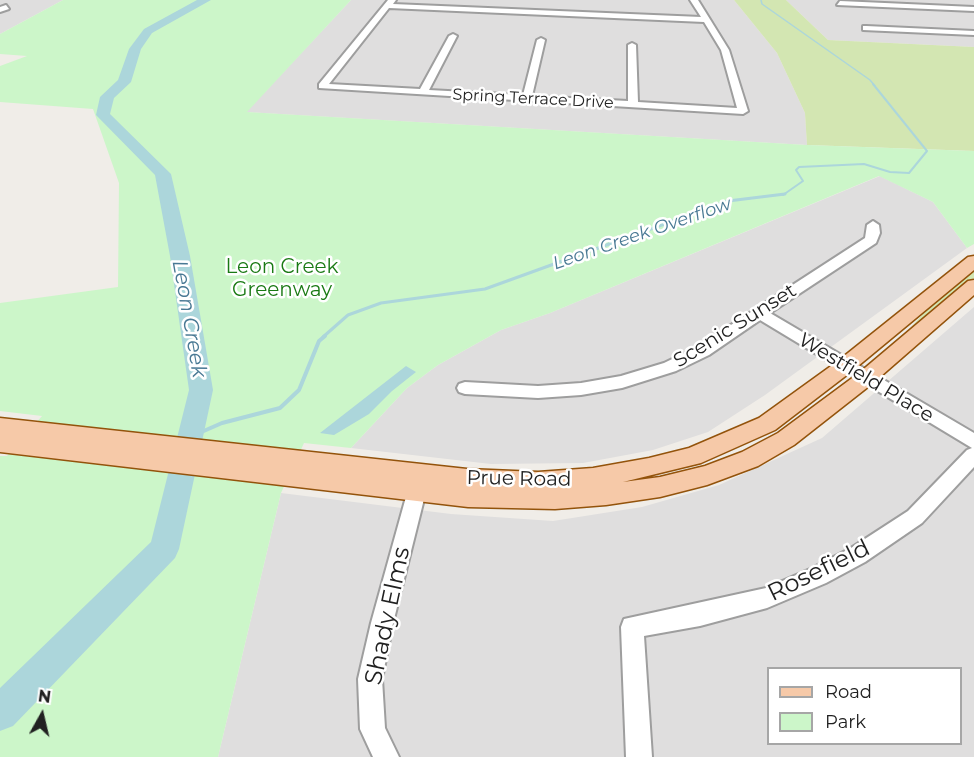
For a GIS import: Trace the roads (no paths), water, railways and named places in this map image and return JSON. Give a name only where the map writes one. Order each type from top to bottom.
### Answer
[{"type":"main road","name":"Prue Road","points":[[419,483],[538,482],[593,478],[649,468],[693,456],[732,441],[767,424],[845,366],[974,261]]},
{"type":"main road","name":"Prue Road","points":[[6,436],[419,483],[505,499],[555,499],[606,495],[660,487],[707,475],[750,459],[786,439],[866,378],[974,285]]},
{"type":"street","points":[[694,0],[708,20]]},
{"type":"street","points":[[963,0],[974,9]]},
{"type":"street","points":[[389,3],[708,20]]},
{"type":"street","name":"Spring Terrace Drive","points":[[389,3],[322,86],[743,111],[725,50],[708,20]]},
{"type":"street","points":[[840,3],[974,9]]},
{"type":"street","points":[[866,28],[974,33]]},
{"type":"street","points":[[423,92],[453,36]]},
{"type":"street","points":[[527,98],[541,40]]},
{"type":"street","points":[[632,45],[633,105]]},
{"type":"street","name":"Scenic Sunset","points":[[465,388],[538,392],[581,389],[622,382],[670,367],[694,355],[871,240],[874,233],[873,225]]},
{"type":"street","name":"Westfield Place","points":[[759,313],[974,442]]},
{"type":"street","name":"Rosefield","points":[[639,757],[632,627],[700,615],[767,598],[818,576],[858,555],[915,517],[974,455]]},
{"type":"street","name":"Shady Elms","points":[[386,757],[374,729],[370,679],[382,623],[419,483]]},
{"type":"water","points":[[406,366],[416,372],[392,391],[369,414],[334,435],[320,433]]},
{"type":"waterway","name":"Leon Creek","points":[[0,713],[164,549],[201,390],[180,256],[163,174],[103,115],[107,97],[124,82],[135,49],[148,31],[206,0]]},
{"type":"waterway","name":"Leon Creek Overflow","points":[[761,0],[762,4],[870,80],[875,86]]},
{"type":"waterway","name":"Leon Creek Overflow","points":[[784,194],[803,181],[796,170],[799,167],[864,164],[890,172],[909,173],[927,151],[873,84]]},
{"type":"waterway","name":"Leon Creek Overflow","points":[[323,337],[348,315],[381,303],[485,289],[728,201],[784,194]]},
{"type":"waterway","name":"Leon Creek Overflow","points":[[190,437],[222,423],[280,408],[299,390],[319,341],[325,336]]},
{"type":"park label","name":"Leon Creek Greenway","points":[[282,278]]}]
